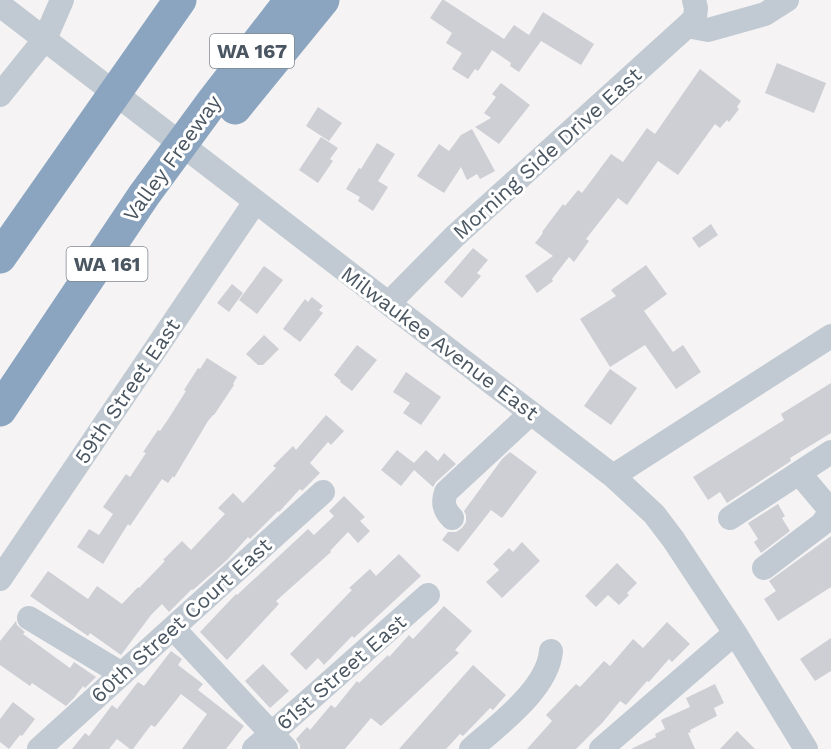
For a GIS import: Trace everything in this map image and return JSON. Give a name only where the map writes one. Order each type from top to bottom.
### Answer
[{"type":"highway","points":[[0,257],[180,0]]},
{"type":"highway","name":"Valley Freeway","points":[[220,109],[291,0]]},
{"type":"highway","name":"WA 161","points":[[0,411],[56,328],[151,198],[220,109],[323,0]]},
{"type":"street","points":[[0,95],[45,39],[62,0]]},
{"type":"street","points":[[687,26],[695,18],[694,0]]},
{"type":"street","points":[[687,26],[708,30],[765,14],[787,0]]},
{"type":"street","name":"Milwaukee Avenue East","points":[[0,5],[613,476],[654,514],[674,539],[806,749]]},
{"type":"street","name":"Morning Side Drive East","points":[[389,303],[454,237],[687,26]]},
{"type":"street","name":"59th Street East","points":[[0,579],[255,202]]},
{"type":"street","points":[[613,476],[831,336]]},
{"type":"street","points":[[452,518],[443,506],[446,492],[531,413]]},
{"type":"street","points":[[730,518],[831,452]]},
{"type":"street","points":[[764,568],[822,524],[831,511],[799,473]]},
{"type":"street","name":"60th Street Court East","points":[[39,749],[323,492]]},
{"type":"street","name":"61st Street East","points":[[270,744],[428,595]]},
{"type":"street","points":[[29,618],[122,674]]},
{"type":"street","points":[[173,628],[270,744]]},
{"type":"street","points":[[601,749],[735,633]]},
{"type":"street","points":[[471,749],[535,688],[550,661],[551,651]]},
{"type":"building","points":[[442,0],[504,39],[514,25],[529,35],[543,12],[594,44],[581,65],[541,41],[519,72],[510,66],[511,63],[492,50],[478,71],[475,69],[468,79],[452,69],[462,53],[446,43],[452,33],[430,18]]},
{"type":"building","points":[[777,63],[826,83],[814,113],[765,93]]},
{"type":"building","points":[[700,69],[741,101],[737,107],[739,109],[729,122],[727,120],[720,128],[715,124],[678,175],[658,161],[627,205],[618,198],[586,239],[589,241],[574,262],[569,257],[552,279],[553,281],[537,293],[525,276],[553,256],[535,243],[542,232],[563,204],[565,206],[578,190],[582,193],[611,154],[623,162],[647,128],[655,134]]},
{"type":"building","points":[[501,83],[530,105],[499,144],[475,127],[491,118],[484,113],[496,97],[492,94]]},
{"type":"building","points":[[318,107],[342,123],[329,141],[306,126]]},
{"type":"building","points":[[472,129],[495,171],[480,179],[477,174],[467,180],[461,167],[444,193],[417,176],[439,144],[449,151],[461,135]]},
{"type":"building","points":[[321,137],[338,148],[330,159],[333,161],[318,183],[299,170]]},
{"type":"building","points":[[377,143],[395,154],[378,181],[388,187],[373,211],[358,201],[360,197],[346,189]]},
{"type":"building","points":[[711,224],[718,235],[699,248],[692,238]]},
{"type":"building","points":[[473,248],[488,260],[477,273],[481,276],[462,298],[444,282]]},
{"type":"building","points":[[646,265],[667,294],[644,311],[673,352],[683,345],[701,372],[676,389],[645,345],[610,367],[580,319],[616,296],[611,290]]},
{"type":"building","points":[[264,266],[283,280],[257,314],[239,300]]},
{"type":"building","points":[[232,284],[243,293],[229,312],[217,303]]},
{"type":"building","points":[[312,297],[323,306],[319,310],[323,313],[300,342],[283,329],[305,299],[308,302]]},
{"type":"building","points":[[264,335],[279,349],[263,365],[258,365],[246,354]]},
{"type":"building","points":[[357,345],[377,360],[352,391],[334,375]]},
{"type":"building","points":[[207,358],[237,377],[234,385],[208,421],[174,478],[173,476],[168,483],[162,479],[130,526],[128,524],[103,564],[77,547],[89,529],[99,535],[113,514],[103,507],[126,474],[130,477],[146,453],[143,452],[167,421],[186,391],[184,390]]},
{"type":"building","points":[[610,369],[637,388],[611,425],[584,406]]},
{"type":"building","points":[[406,372],[441,397],[421,425],[403,413],[410,403],[393,392]]},
{"type":"building","points":[[831,383],[831,433],[790,458],[791,461],[727,503],[720,492],[708,500],[693,477],[784,420],[781,414]]},
{"type":"building","points":[[326,415],[344,431],[331,445],[328,442],[310,463],[320,473],[169,612],[162,604],[121,655],[90,633],[88,636],[30,596],[48,571],[88,599],[97,586],[122,604],[182,541],[191,550],[225,514],[218,508],[233,493],[243,503],[276,468],[273,466],[293,446],[296,450]]},
{"type":"building","points":[[397,450],[414,463],[426,450],[438,461],[444,453],[456,464],[433,487],[414,470],[401,486],[381,470]]},
{"type":"building","points":[[510,452],[537,472],[502,518],[491,510],[458,552],[442,540],[448,532],[456,532],[462,528],[466,522],[464,511],[502,459]]},
{"type":"building","points":[[344,496],[365,517],[360,521],[370,531],[358,543],[348,532],[331,552],[276,601],[279,604],[227,660],[200,632],[236,594],[308,529],[314,535],[334,516],[329,511]]},
{"type":"building","points":[[778,504],[785,516],[782,518],[790,531],[761,553],[754,542],[758,539],[748,523]]},
{"type":"building","points":[[831,536],[831,587],[778,621],[764,599],[776,591],[769,581]]},
{"type":"building","points":[[522,542],[540,561],[502,598],[486,582],[499,570],[493,564],[509,548],[513,552]]},
{"type":"building","points":[[399,554],[421,576],[354,638],[352,636],[324,665],[318,658],[306,670],[290,654],[352,590],[349,588],[370,569],[376,576]]},
{"type":"building","points":[[617,563],[637,583],[619,605],[608,595],[596,607],[585,596]]},
{"type":"building","points":[[444,606],[472,631],[455,650],[459,653],[381,726],[371,718],[345,749],[300,749],[296,739],[307,727],[310,730],[331,705],[335,708],[357,681],[359,683],[388,655],[389,657],[409,635],[413,639]]},
{"type":"building","points":[[16,621],[25,632],[23,634],[70,668],[74,662],[96,677],[85,688],[83,686],[66,706],[32,683],[30,686],[0,665],[0,641]]},
{"type":"building","points":[[667,622],[690,644],[672,662],[669,659],[626,705],[620,701],[576,749],[527,749],[552,721],[546,715],[576,684],[580,687],[604,661],[610,666],[633,639],[643,648]]},
{"type":"building","points":[[831,638],[831,671],[815,681],[800,659]]},
{"type":"building","points":[[171,651],[182,659],[178,665],[203,684],[198,690],[244,726],[226,749],[182,749],[207,714],[181,694],[155,727],[151,725],[133,749],[117,739],[109,749],[72,749],[85,733],[89,736],[112,705],[117,709],[138,682],[144,686]]},
{"type":"building","points":[[263,664],[289,691],[270,708],[245,681]]},
{"type":"building","points":[[473,665],[506,695],[493,710],[490,708],[463,736],[460,734],[446,749],[399,749]]},
{"type":"building","points":[[715,684],[724,703],[714,708],[717,716],[688,733],[695,749],[631,749],[656,737],[655,734],[665,729],[661,720],[690,707],[686,698]]},
{"type":"building","points":[[13,702],[35,719],[9,749],[0,742],[0,719]]},
{"type":"building","points":[[737,731],[755,749],[720,749]]}]
